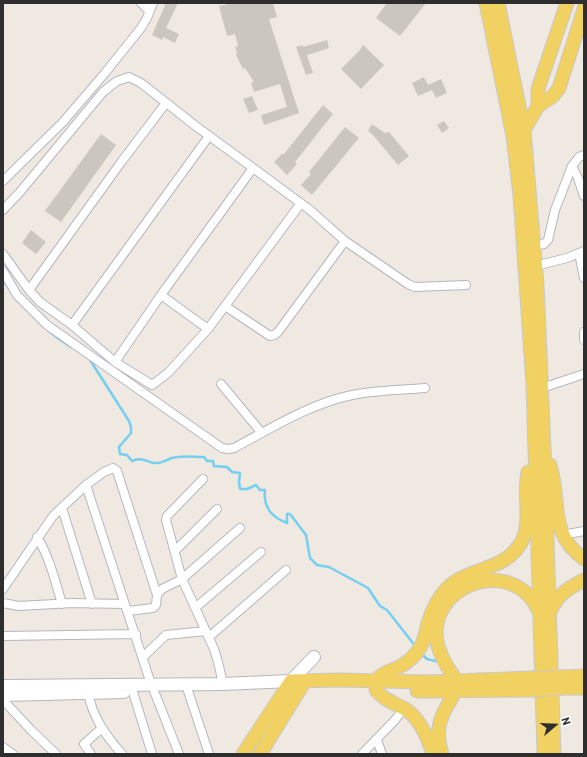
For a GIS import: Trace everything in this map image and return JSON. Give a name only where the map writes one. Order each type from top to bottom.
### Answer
[{"type":"main road","points":[[486,3],[518,133],[519,188],[542,388],[540,449],[544,615],[544,754]]},
{"type":"main road","points":[[498,3],[518,133],[535,266],[531,283],[533,384],[540,449],[554,481],[557,520],[562,535],[574,552],[584,559]]},
{"type":"main road","points":[[538,106],[538,89],[566,3]]},
{"type":"main road","points":[[518,133],[538,106],[553,96],[559,88],[584,9]]},
{"type":"main road","points":[[376,686],[382,675],[401,666],[416,653],[424,640],[433,609],[444,591],[465,576],[493,567],[504,561],[514,552],[522,541],[527,526],[528,475],[540,449]]},
{"type":"main road","points":[[456,686],[441,656],[436,635],[437,624],[447,603],[455,594],[467,586],[477,582],[491,580],[502,581],[515,586],[528,594],[544,615],[554,754]]},
{"type":"main road","points":[[544,615],[561,594],[570,587],[584,580]]},
{"type":"main road","points":[[3,686],[153,688],[223,684],[456,686],[562,682],[584,676]]},
{"type":"main road","points":[[562,682],[584,688]]},
{"type":"main road","points":[[3,695],[134,692],[153,688],[188,691],[296,685]]},
{"type":"main road","points":[[243,754],[296,685]]},
{"type":"main road","points":[[260,754],[296,685]]},
{"type":"main road","points":[[376,686],[382,698],[411,713],[426,734],[432,754]]},
{"type":"main road","points":[[442,754],[438,737],[443,710],[456,686]]},
{"type":"street","points":[[3,181],[63,122],[132,40],[147,18],[151,7],[141,3]]},
{"type":"street","points":[[3,210],[30,180],[103,92],[122,78],[129,77],[141,83],[209,136],[301,204],[345,241],[408,284],[415,287],[466,285]]},
{"type":"street","points":[[29,290],[122,161],[166,103]]},
{"type":"street","points":[[72,325],[209,136]]},
{"type":"street","points":[[533,246],[544,244],[548,240],[555,210],[572,166],[579,157],[584,155]]},
{"type":"street","points":[[572,166],[584,196]]},
{"type":"street","points":[[115,362],[161,295],[253,168]]},
{"type":"street","points":[[3,254],[29,290],[40,302],[72,325],[115,362],[152,385],[168,373],[208,329],[301,204]]},
{"type":"street","points":[[225,306],[270,336],[274,335],[278,332],[345,241]]},
{"type":"street","points":[[535,266],[581,252],[584,278]]},
{"type":"street","points":[[3,271],[17,295],[47,325],[211,442],[222,448],[229,449],[239,445],[261,432],[296,415],[351,395],[425,388]]},
{"type":"street","points":[[161,295],[208,329]]},
{"type":"street","points":[[584,332],[584,340]]},
{"type":"street","points":[[542,388],[584,374]]},
{"type":"street","points":[[221,384],[261,432]]},
{"type":"street","points":[[3,589],[53,516],[86,485],[104,472],[113,468],[118,471],[157,595],[156,605],[153,608],[126,608],[92,604],[19,606],[3,603]]},
{"type":"street","points":[[203,479],[166,517],[182,579],[218,662],[223,684]]},
{"type":"street","points":[[86,485],[126,608],[136,634],[142,657],[179,754]]},
{"type":"street","points":[[62,508],[92,604]]},
{"type":"street","points":[[175,551],[217,509]]},
{"type":"street","points":[[157,595],[162,589],[182,579],[240,528]]},
{"type":"street","points":[[562,535],[584,531]]},
{"type":"street","points":[[38,537],[50,562],[62,604]]},
{"type":"street","points":[[195,608],[261,552]]},
{"type":"street","points":[[142,657],[166,635],[207,634],[286,570]]},
{"type":"street","points":[[3,636],[136,634]]},
{"type":"street","points":[[188,691],[209,754]]},
{"type":"street","points":[[134,692],[152,754]]},
{"type":"street","points":[[88,693],[91,706],[102,728],[122,754]]},
{"type":"street","points":[[3,700],[56,754]]},
{"type":"street","points":[[362,754],[377,740],[404,709]]},
{"type":"street","points":[[91,754],[84,744],[102,728]]},
{"type":"street","points":[[377,740],[382,754]]},
{"type":"street","points":[[3,746],[14,754]]},
{"type":"building","points":[[166,3],[178,3],[166,28],[179,34],[175,43],[163,37],[162,40],[152,35]]},
{"type":"building","points":[[233,3],[273,3],[277,17],[269,19],[299,113],[264,125],[261,115],[287,107],[280,84],[254,92],[251,83],[254,82],[245,68],[243,69],[236,55],[237,52],[235,47],[238,46],[235,34],[227,36],[219,6]]},
{"type":"building","points":[[387,3],[426,3],[400,36],[376,18]]},
{"type":"building","points":[[327,40],[329,48],[307,55],[313,73],[306,75],[296,47],[303,45],[303,47]]},
{"type":"building","points":[[363,45],[384,65],[361,89],[341,69]]},
{"type":"building","points":[[424,77],[428,85],[441,79],[447,93],[436,98],[432,90],[418,96],[412,83]]},
{"type":"building","points":[[252,96],[258,110],[249,113],[243,99]]},
{"type":"building","points":[[323,105],[333,114],[295,162],[297,164],[287,175],[274,162],[282,154],[284,154]]},
{"type":"building","points":[[444,121],[449,128],[442,133],[437,125]]},
{"type":"building","points":[[372,124],[385,133],[389,132],[409,156],[398,165],[368,131]]},
{"type":"building","points":[[345,127],[359,138],[312,195],[301,185],[311,174],[309,172]]},
{"type":"building","points":[[101,134],[116,145],[61,222],[45,211]]},
{"type":"building","points":[[31,230],[46,242],[36,254],[22,243]]},
{"type":"waterway","points":[[3,280],[14,295]]},
{"type":"waterway","points":[[49,331],[71,347]]},
{"type":"waterway","points":[[90,360],[129,421],[131,427],[131,433],[119,447],[120,454],[127,455],[132,461],[141,459],[154,463],[172,458],[188,456],[204,457],[207,461],[213,461],[214,466],[227,467],[232,472],[240,473],[240,489],[247,489],[256,485],[260,490],[265,490],[265,501],[272,514],[281,521],[287,523],[287,514],[290,514],[306,535],[310,558],[317,565],[329,567],[368,588],[380,606],[387,610],[416,647]]},
{"type":"waterway","points":[[422,654],[427,659],[440,662]]}]
